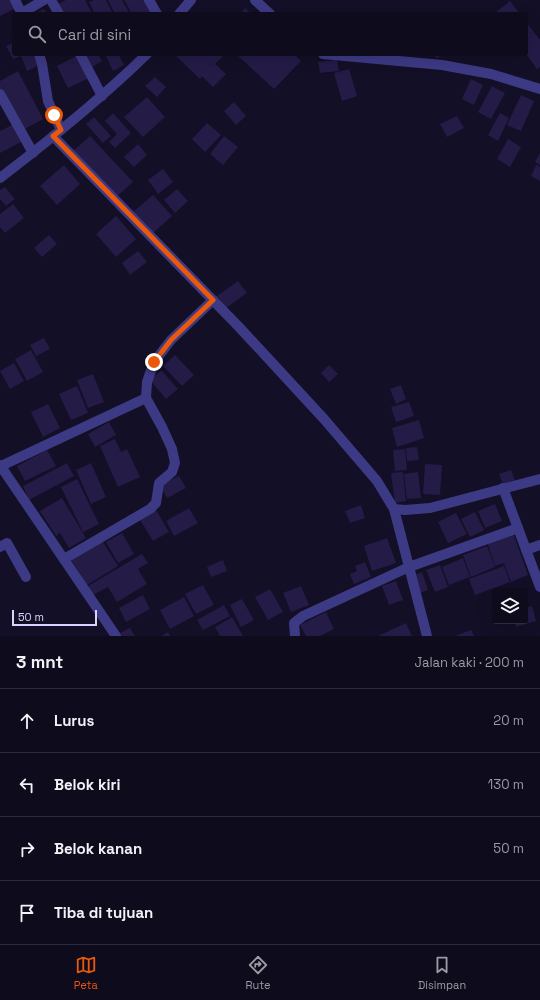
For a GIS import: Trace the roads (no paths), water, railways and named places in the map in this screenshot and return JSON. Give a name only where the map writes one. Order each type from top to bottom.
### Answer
[{"type":"street","points":[[15,0],[21,12]]},
{"type":"street","points":[[24,12],[44,0]]},
{"type":"street","points":[[148,0],[156,12]]},
{"type":"street","points":[[181,12],[191,0]]},
{"type":"street","points":[[254,0],[268,12]]},
{"type":"street","points":[[55,2],[58,12]]},
{"type":"street","points":[[40,56],[48,101],[57,133],[318,413],[377,481],[394,509],[427,636]]},
{"type":"street","points":[[81,56],[102,96]]},
{"type":"street","points":[[0,178],[102,96],[145,56]]},
{"type":"street","points":[[345,56],[442,65],[491,74],[540,88]]},
{"type":"street","points":[[0,94],[32,152]]},
{"type":"street","points":[[64,559],[150,509],[156,504],[159,483],[172,472],[175,463],[170,444],[146,398],[147,382],[154,362],[171,340],[213,300]]},
{"type":"street","points":[[116,636],[0,465],[146,398]]},
{"type":"street","points":[[394,509],[405,510],[430,508],[540,479]]},
{"type":"street","points":[[503,488],[540,587]]},
{"type":"street","points":[[295,636],[294,623],[303,616],[409,567],[518,528]]},
{"type":"street","points":[[0,547],[7,543],[26,577]]},
{"type":"street","points":[[526,550],[540,544]]}]
